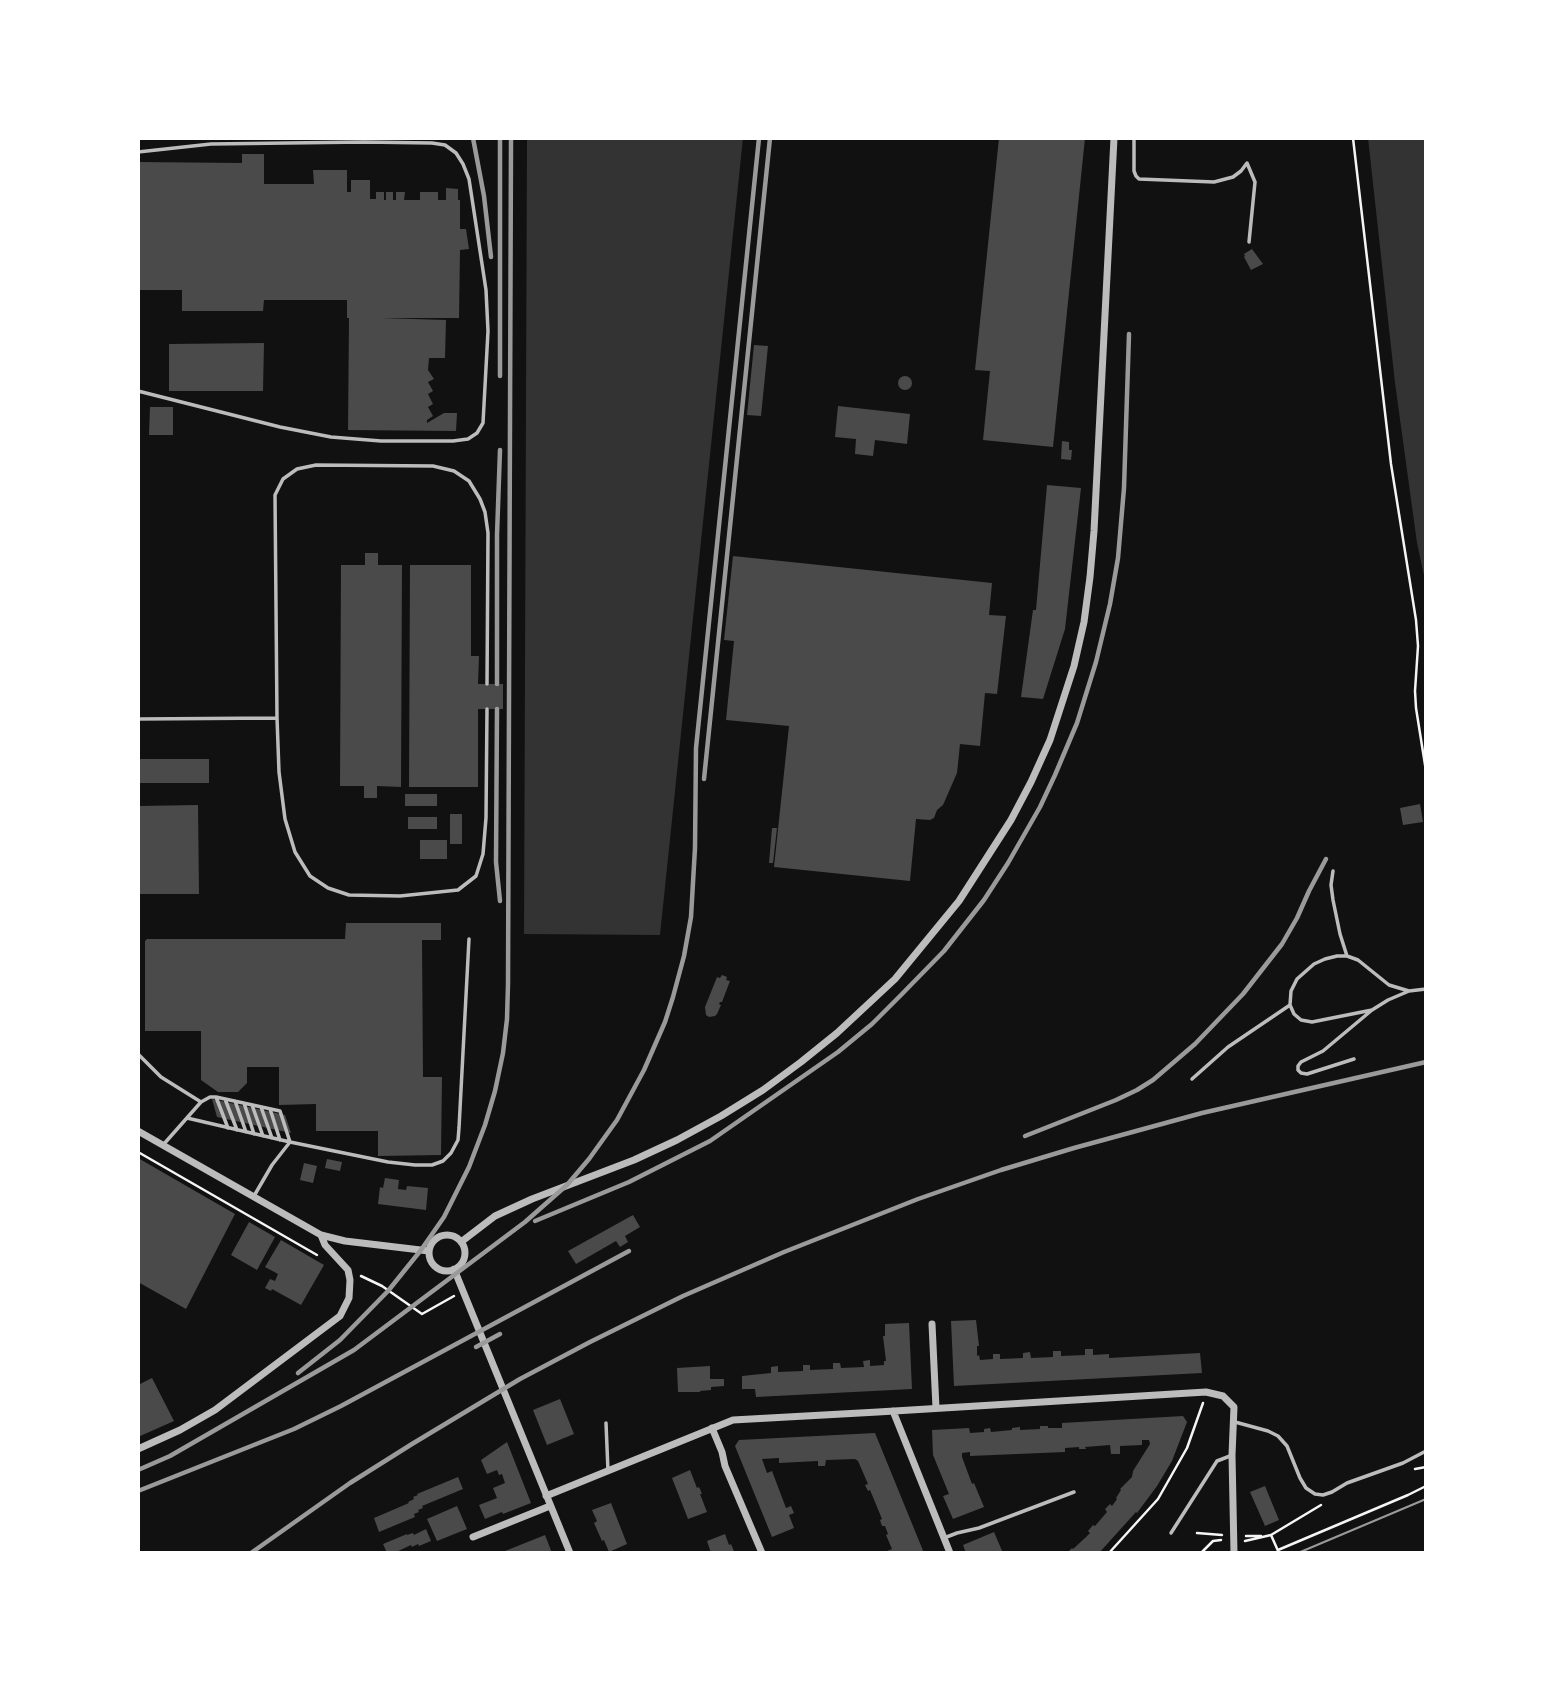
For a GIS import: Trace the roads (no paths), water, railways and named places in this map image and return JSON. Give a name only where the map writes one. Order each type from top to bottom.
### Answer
[{"type":"street","points":[[461,1242],[495,1216],[677,1140],[752,1097],[801,1062],[895,979],[959,901],[1011,820],[1050,740],[1074,666],[1084,622],[1094,531],[1114,138]]},
{"type":"street","points":[[138,1131],[321,1235],[345,1241],[429,1251]]},
{"type":"street","points":[[138,1449],[215,1410],[340,1316],[349,1298],[348,1270],[325,1245],[321,1235]]},
{"type":"street","points":[[444,1235],[453,1236],[461,1242],[463,1260],[460,1264],[454,1269],[446,1270],[436,1267],[429,1251],[433,1241],[444,1235]]},
{"type":"street","points":[[454,1269],[570,1553]]},
{"type":"street","points":[[932,1324],[936,1408]]},
{"type":"street","points":[[546,1496],[724,1422],[742,1419],[1206,1392],[1223,1396],[1234,1407],[1234,1553]]},
{"type":"street","points":[[893,1411],[950,1553]]},
{"type":"street","points":[[712,1428],[762,1553]]},
{"type":"street","points":[[473,1537],[550,1506]]},
{"type":"lane","points":[[1134,138],[1134,171],[1139,178],[1214,182],[1233,177],[1247,163],[1255,182],[1249,242]]},
{"type":"lane","points":[[138,152],[211,144],[364,142],[445,145],[456,153],[469,179],[486,290],[488,331],[482,423],[477,433],[468,439],[382,441],[331,437],[138,391]]},
{"type":"lane","points":[[487,684],[488,533],[485,512],[469,481],[454,471],[433,466],[316,465],[297,469],[283,479],[275,495],[279,772],[285,819],[295,852],[310,876],[328,888],[349,895],[400,896],[458,890],[476,876],[483,854],[486,818],[487,709]]},
{"type":"lane","points":[[138,719],[277,718]]},
{"type":"lane","points":[[1333,871],[1333,900],[1347,956]]},
{"type":"lane","points":[[187,1118],[388,1161],[432,1165],[443,1161],[458,1140],[469,939]]},
{"type":"lane","points":[[1372,1010],[1312,1022],[1301,1020],[1290,1005],[1291,990],[1297,979],[1314,964],[1337,956],[1347,956],[1365,964],[1390,985],[1409,991]]},
{"type":"lane","points":[[1354,1059],[1307,1074],[1298,1070],[1301,1062],[1323,1051],[1372,1010],[1409,991],[1426,989]]},
{"type":"lane","points":[[1192,1079],[1228,1047],[1290,1005]]},
{"type":"lane","points":[[138,1054],[161,1077],[201,1102]]},
{"type":"lane","points":[[163,1145],[205,1098],[216,1097],[280,1111],[290,1142]]},
{"type":"lane","points":[[216,1097],[228,1128]]},
{"type":"lane","points":[[225,1099],[237,1130]]},
{"type":"lane","points":[[235,1101],[246,1132]]},
{"type":"lane","points":[[244,1103],[254,1134]]},
{"type":"lane","points":[[252,1105],[263,1136]]},
{"type":"lane","points":[[261,1107],[272,1138]]},
{"type":"lane","points":[[270,1109],[280,1140]]},
{"type":"lane","points":[[254,1197],[272,1165],[290,1142]]},
{"type":"lane","points":[[1233,1422],[1279,1436],[1287,1446],[1306,1488],[1315,1494],[1332,1492],[1347,1483],[1403,1463],[1426,1451]]},
{"type":"lane","points":[[606,1423],[608,1471]]},
{"type":"lane","points":[[1171,1533],[1217,1461],[1232,1455]]},
{"type":"lane","points":[[944,1538],[979,1528],[1074,1492]]},
{"type":"tram line","points":[[1298,1553],[1426,1499]]},
{"type":"railway","points":[[473,138],[484,196],[491,257]]},
{"type":"railway","points":[[500,138],[500,376]]},
{"type":"railway","points":[[298,1373],[340,1340],[388,1291],[444,1217],[469,1167],[485,1125],[503,1053],[508,984],[511,138]]},
{"type":"railway","points":[[138,1470],[170,1456],[354,1350],[525,1222],[567,1185],[589,1159],[617,1120],[644,1070],[673,997],[691,917],[696,748],[759,138]]},
{"type":"railway","points":[[704,779],[770,138]]},
{"type":"railway","points":[[535,1221],[629,1182],[710,1141],[838,1052],[872,1024],[944,951],[984,900],[1040,807],[1077,723],[1096,662],[1118,558],[1124,488],[1129,334]]},
{"type":"railway","points":[[497,684],[500,450]]},
{"type":"railway","points":[[497,709],[496,862],[500,901]]},
{"type":"railway","points":[[1025,1136],[1137,1090],[1153,1080],[1195,1044],[1243,994],[1282,944],[1326,859]]},
{"type":"railway","points":[[251,1553],[350,1483],[520,1379],[683,1296],[784,1252],[918,1199],[1074,1148],[1202,1113],[1426,1062]]},
{"type":"railway","points":[[138,1491],[294,1429],[629,1251]]},
{"type":"railway","points":[[476,1347],[500,1334]]}]
